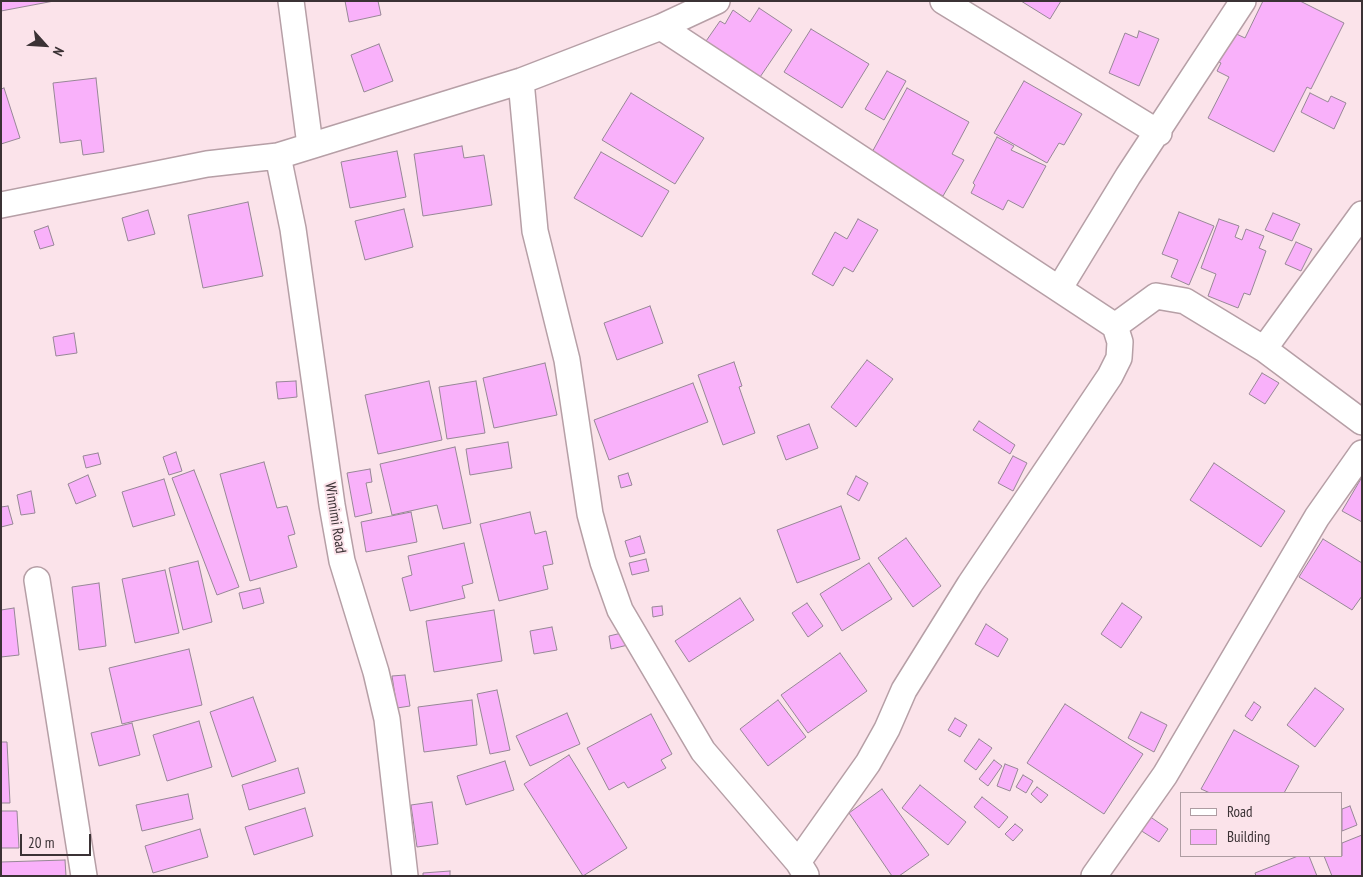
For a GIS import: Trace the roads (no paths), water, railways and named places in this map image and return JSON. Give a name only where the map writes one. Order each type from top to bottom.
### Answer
[{"type":"street","points":[[291,1],[310,145]]},
{"type":"street","points":[[1,205],[207,164],[278,156],[521,81],[661,27],[717,1]]},
{"type":"street","points":[[943,1],[1158,133]]},
{"type":"street","points":[[1060,290],[1128,176],[1243,1]]},
{"type":"street","points":[[521,81],[535,231],[567,360],[590,514],[603,562],[620,610],[703,751],[802,869],[868,763],[887,729],[904,690],[970,584],[1110,376],[1119,358],[1120,342],[1115,326],[661,27]]},
{"type":"street","name":"Winnimi Road","points":[[278,156],[293,229],[332,505],[342,561],[376,672],[386,719],[406,876]]},
{"type":"street","points":[[1264,349],[1362,214]]},
{"type":"street","points":[[1115,326],[1156,296],[1185,302],[1264,349],[1362,422]]},
{"type":"street","points":[[1094,876],[1165,775],[1316,517],[1362,454]]},
{"type":"street","points":[[37,580],[84,876]]}]
